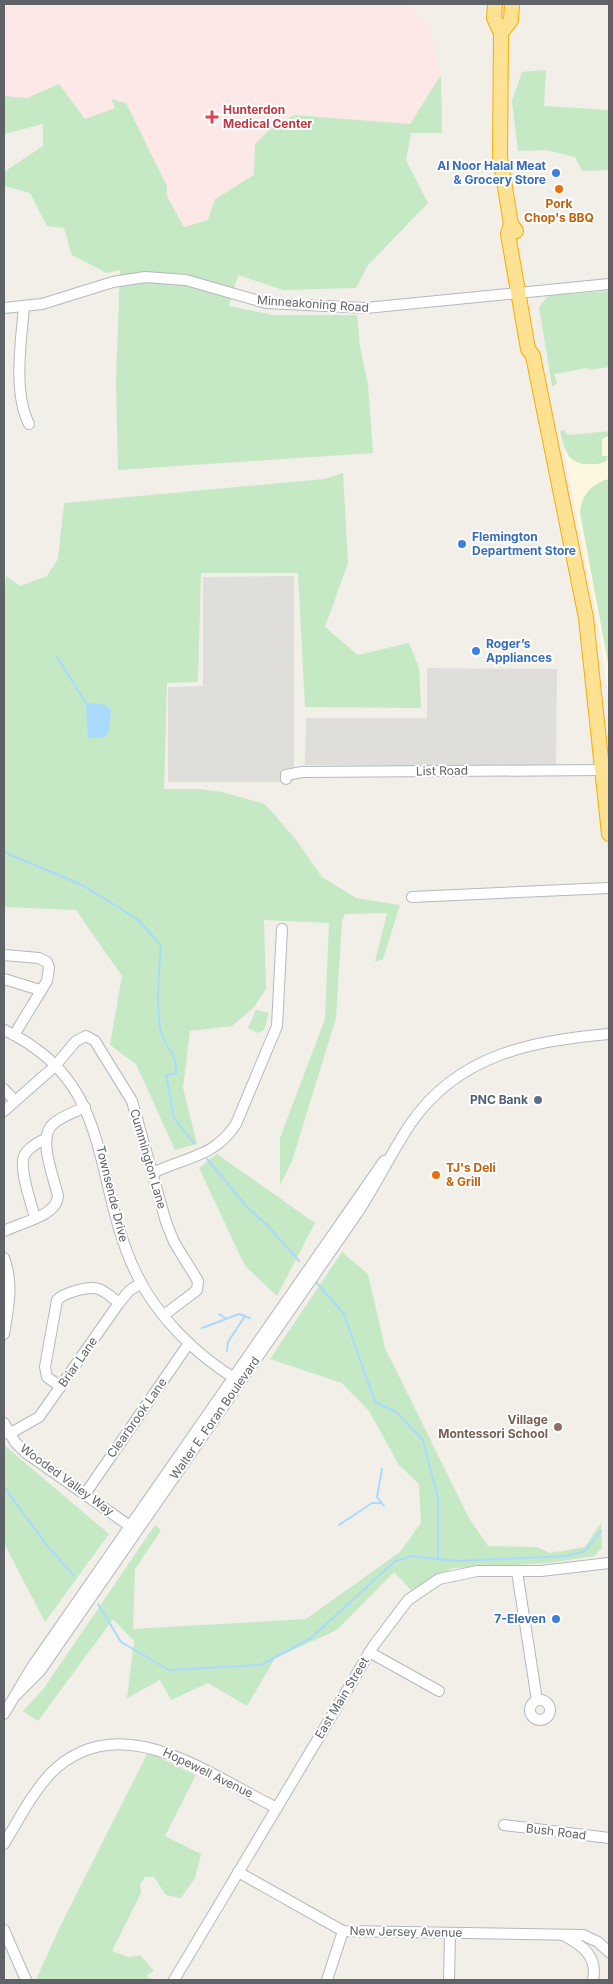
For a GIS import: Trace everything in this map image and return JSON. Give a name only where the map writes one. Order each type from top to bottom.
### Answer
[{"type":"highway","points":[[495,4],[494,18],[501,33],[500,157],[511,224],[517,232],[523,293],[536,348],[533,356],[586,618],[609,834]]},
{"type":"highway","points":[[501,33],[511,20],[512,4]]},
{"type":"street","name":"Minneakoning Road","points":[[4,308],[42,304],[113,282],[146,277],[186,280],[266,303],[354,308],[609,284]]},
{"type":"street","points":[[24,307],[20,353],[21,404],[30,424]]},
{"type":"street","name":"List Road","points":[[286,779],[286,775],[291,772],[603,770]]},
{"type":"street","points":[[412,897],[609,888]]},
{"type":"street","points":[[153,1173],[205,1152],[222,1140],[236,1126],[277,1026],[282,930]]},
{"type":"street","points":[[4,956],[32,957],[47,962],[50,974],[14,1035]]},
{"type":"street","points":[[4,979],[40,990]]},
{"type":"street","name":"Townsende Drive","points":[[4,1030],[14,1035],[55,1066],[73,1086],[85,1107],[98,1142],[119,1229],[141,1283],[164,1315],[189,1343],[237,1380]]},
{"type":"street","name":"Walter E. Foran Boulevard","points":[[5,1708],[40,1672],[133,1528],[237,1380],[348,1211],[404,1134],[437,1094],[463,1073],[485,1060],[514,1049],[545,1041],[609,1034]]},
{"type":"street","name":"Cummington Lane","points":[[55,1066],[76,1041],[86,1036],[95,1041],[132,1101],[171,1235],[198,1281],[197,1290],[164,1315]]},
{"type":"street","points":[[4,1111],[14,1100],[55,1066]]},
{"type":"street","points":[[4,1089],[14,1100]]},
{"type":"street","points":[[4,1231],[50,1211],[58,1202],[45,1139],[47,1131],[53,1124],[85,1107]]},
{"type":"street","points":[[35,1217],[23,1168],[24,1156],[45,1139]]},
{"type":"street","points":[[4,1258],[9,1277],[10,1292],[4,1334]]},
{"type":"street","name":"Briar Lane","points":[[9,1434],[39,1417],[119,1303],[129,1291],[141,1283]]},
{"type":"street","points":[[61,1387],[47,1377],[45,1367],[57,1300],[64,1295],[94,1287],[104,1291],[119,1303]]},
{"type":"street","name":"Clearbrook Lane","points":[[85,1494],[189,1343]]},
{"type":"street","name":"Wooded Valley Way","points":[[4,1423],[9,1434],[26,1453],[133,1528]]},
{"type":"street","name":"East Main Street","points":[[174,1980],[369,1652],[402,1606],[428,1584],[464,1573],[564,1569],[609,1563]]},
{"type":"street","points":[[517,1572],[537,1700]]},
{"type":"street","points":[[369,1652],[439,1691]]},
{"type":"street","name":"Hopewell Avenue","points":[[4,1844],[36,1792],[58,1768],[85,1752],[116,1744],[156,1748],[277,1808]]},
{"type":"street","name":"Bush Road","points":[[504,1825],[609,1838]]},
{"type":"street","name":"New Jersey Avenue","points":[[238,1872],[343,1931],[583,1935],[598,1942],[608,1951],[596,1956],[593,1980]]},
{"type":"street","points":[[4,1930],[26,1980]]},
{"type":"street","points":[[327,1980],[343,1931]]},
{"type":"street","points":[[449,1980],[450,1933]]},
{"type":"street","name":"New Jersey Avenue","points":[[560,1934],[582,1945],[593,1961],[594,1968]]},
{"type":"shaded area","name":"Hunterdon Medical Center","points":[[4,4],[408,4],[430,28],[441,75],[410,124],[295,115],[255,144],[254,175],[215,199],[208,220],[183,227],[167,196],[167,186],[112,99],[115,108],[85,119],[59,84],[27,98],[4,96]]},
{"type":"shaded area","points":[[564,430],[568,435],[609,431],[609,702],[599,630],[560,431]]},
{"type":"shaded area","points":[[294,576],[294,782],[168,782],[168,687],[203,686],[203,577]]},
{"type":"shaded area","points":[[427,668],[557,669],[556,767],[305,765],[306,718],[427,718]]},
{"type":"green space","points":[[546,70],[544,106],[609,110],[609,170],[582,171],[575,157],[546,150],[518,151],[512,101],[522,72]]},
{"type":"green space","points":[[441,75],[442,133],[411,133],[406,160],[428,203],[368,265],[356,288],[283,290],[238,275],[229,306],[273,315],[357,315],[360,347],[368,385],[373,453],[118,470],[116,381],[120,270],[107,273],[72,255],[64,228],[47,226],[30,193],[4,186],[4,172],[43,146],[43,124],[4,134],[4,96],[27,98],[59,84],[85,119],[115,108],[111,99],[126,103],[167,186],[167,196],[184,227],[208,220],[215,199],[254,175],[255,144],[271,128],[295,115],[410,124]]},
{"type":"green space","points":[[609,291],[609,367],[589,370],[588,368],[554,374],[557,383],[552,386],[539,307],[547,297],[553,295]]},
{"type":"green space","points":[[564,430],[568,435],[609,431],[609,436],[602,439],[602,456],[608,456],[606,461],[599,464],[583,464],[572,459],[563,444],[560,431]]},
{"type":"green space","points":[[343,473],[348,563],[325,627],[358,655],[409,643],[419,668],[421,708],[305,707],[298,573],[201,573],[198,682],[167,683],[164,789],[199,789],[222,792],[265,804],[297,841],[322,877],[356,898],[400,905],[383,959],[375,962],[387,913],[345,914],[342,921],[336,1018],[292,1161],[280,1185],[280,1138],[325,1019],[329,923],[264,920],[266,989],[254,1007],[232,1026],[190,1031],[183,1088],[197,1144],[175,1150],[136,1064],[110,1045],[122,976],[76,910],[4,907],[4,601],[6,576],[20,586],[47,576],[58,559],[64,503],[325,479]]},
{"type":"green space","points":[[609,479],[609,668],[580,513],[588,491],[597,483]]},
{"type":"green space","points":[[256,1010],[269,1013],[264,1030],[258,1033],[248,1028]]},
{"type":"green space","points":[[217,1154],[315,1223],[277,1296],[245,1266],[199,1168]]},
{"type":"green space","points":[[342,1252],[368,1274],[385,1348],[469,1518],[488,1546],[537,1547],[550,1553],[585,1547],[601,1523],[602,1548],[594,1556],[549,1563],[453,1568],[411,1590],[394,1572],[337,1630],[275,1658],[247,1706],[208,1683],[171,1700],[160,1680],[127,1698],[134,1641],[113,1619],[38,1721],[23,1711],[44,1688],[155,1525],[161,1530],[135,1569],[133,1629],[306,1619],[400,1552],[421,1523],[419,1484],[399,1465],[369,1411],[342,1383],[270,1359]]},
{"type":"green space","points":[[4,1445],[109,1534],[45,1622],[4,1543]]},
{"type":"green space","points":[[148,1752],[196,1775],[165,1836],[201,1854],[195,1878],[181,1898],[166,1895],[154,1877],[145,1877],[140,1884],[141,1893],[112,1951],[128,1957],[140,1955],[154,1971],[146,1976],[153,1980],[36,1980],[59,1929]]},
{"type":"water","points":[[86,703],[101,704],[111,709],[109,731],[103,738],[88,738]]},
{"type":"waterway","points":[[57,657],[86,703]]},
{"type":"waterway","points":[[4,852],[82,885],[136,918],[161,945],[158,991],[160,1026],[164,1041],[174,1056],[176,1066],[176,1074],[166,1075],[174,1118],[194,1143]]},
{"type":"waterway","points":[[207,1159],[247,1207],[268,1226],[299,1261]]},
{"type":"waterway","points":[[317,1283],[344,1314],[375,1402],[396,1412],[423,1440],[438,1498],[438,1559]]},
{"type":"waterway","points":[[219,1314],[225,1318]]},
{"type":"waterway","points":[[202,1328],[239,1314],[250,1318]]},
{"type":"waterway","points":[[227,1351],[228,1342],[245,1316]]},
{"type":"waterway","points":[[382,1469],[377,1497],[384,1506]]},
{"type":"waterway","points":[[4,1487],[46,1544],[74,1576]]},
{"type":"waterway","points":[[339,1525],[372,1503],[381,1503]]},
{"type":"waterway","points":[[98,1604],[121,1642],[169,1670],[261,1665],[311,1638],[394,1562],[411,1556],[455,1561],[567,1556],[585,1551],[601,1531]]},
{"type":"place","name":"Hunterdon Medical Center","points":[[212,117]]},
{"type":"place","name":"Al Noor Halal Meat & Grocery Store","points":[[556,173]]},
{"type":"place","name":"Pork Chop's BBQ","points":[[559,189]]},
{"type":"place","name":"Flemington Department Store","points":[[462,544]]},
{"type":"place","name":"Roger’s Appliances","points":[[476,651]]},
{"type":"place","name":"PNC Bank","points":[[538,1100]]},
{"type":"place","name":"TJ's Deli & Grill","points":[[436,1175]]},
{"type":"place","name":"Village Montessori School","points":[[558,1427]]},
{"type":"place","name":"7-Eleven","points":[[556,1619]]}]
